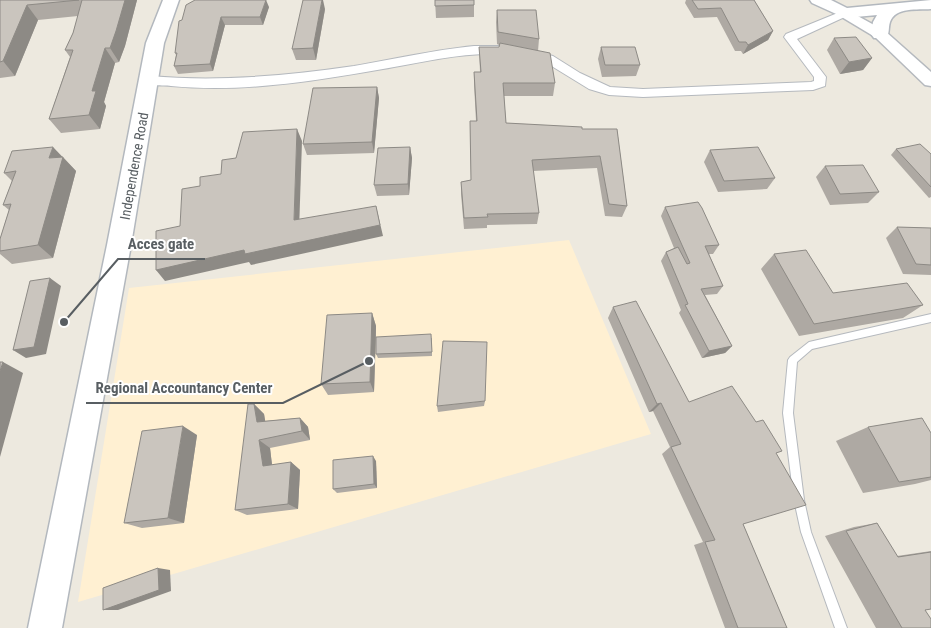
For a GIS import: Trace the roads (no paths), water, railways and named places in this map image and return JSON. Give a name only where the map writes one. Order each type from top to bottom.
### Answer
[{"type":"main road","name":"Independence Road","points":[[45,628],[155,43],[171,0]]},
{"type":"main road","points":[[821,1],[861,0]]},
{"type":"main road","points":[[821,1],[845,13],[931,4]]},
{"type":"main road","points":[[880,34],[880,22],[883,16],[893,8]]},
{"type":"street","points":[[149,80],[234,85],[276,82],[432,56],[499,50],[549,59],[575,76],[609,91],[643,93],[813,86],[820,83],[820,77],[790,37],[845,13],[880,34],[931,81]]},
{"type":"lane","points":[[840,628],[806,532],[799,500],[788,413],[793,360],[809,346],[931,318]]},
{"type":"place","name":"Acces gate","points":[[64,322]]},
{"type":"place","name":"Regional Accountancy Center","points":[[369,361]]}]
